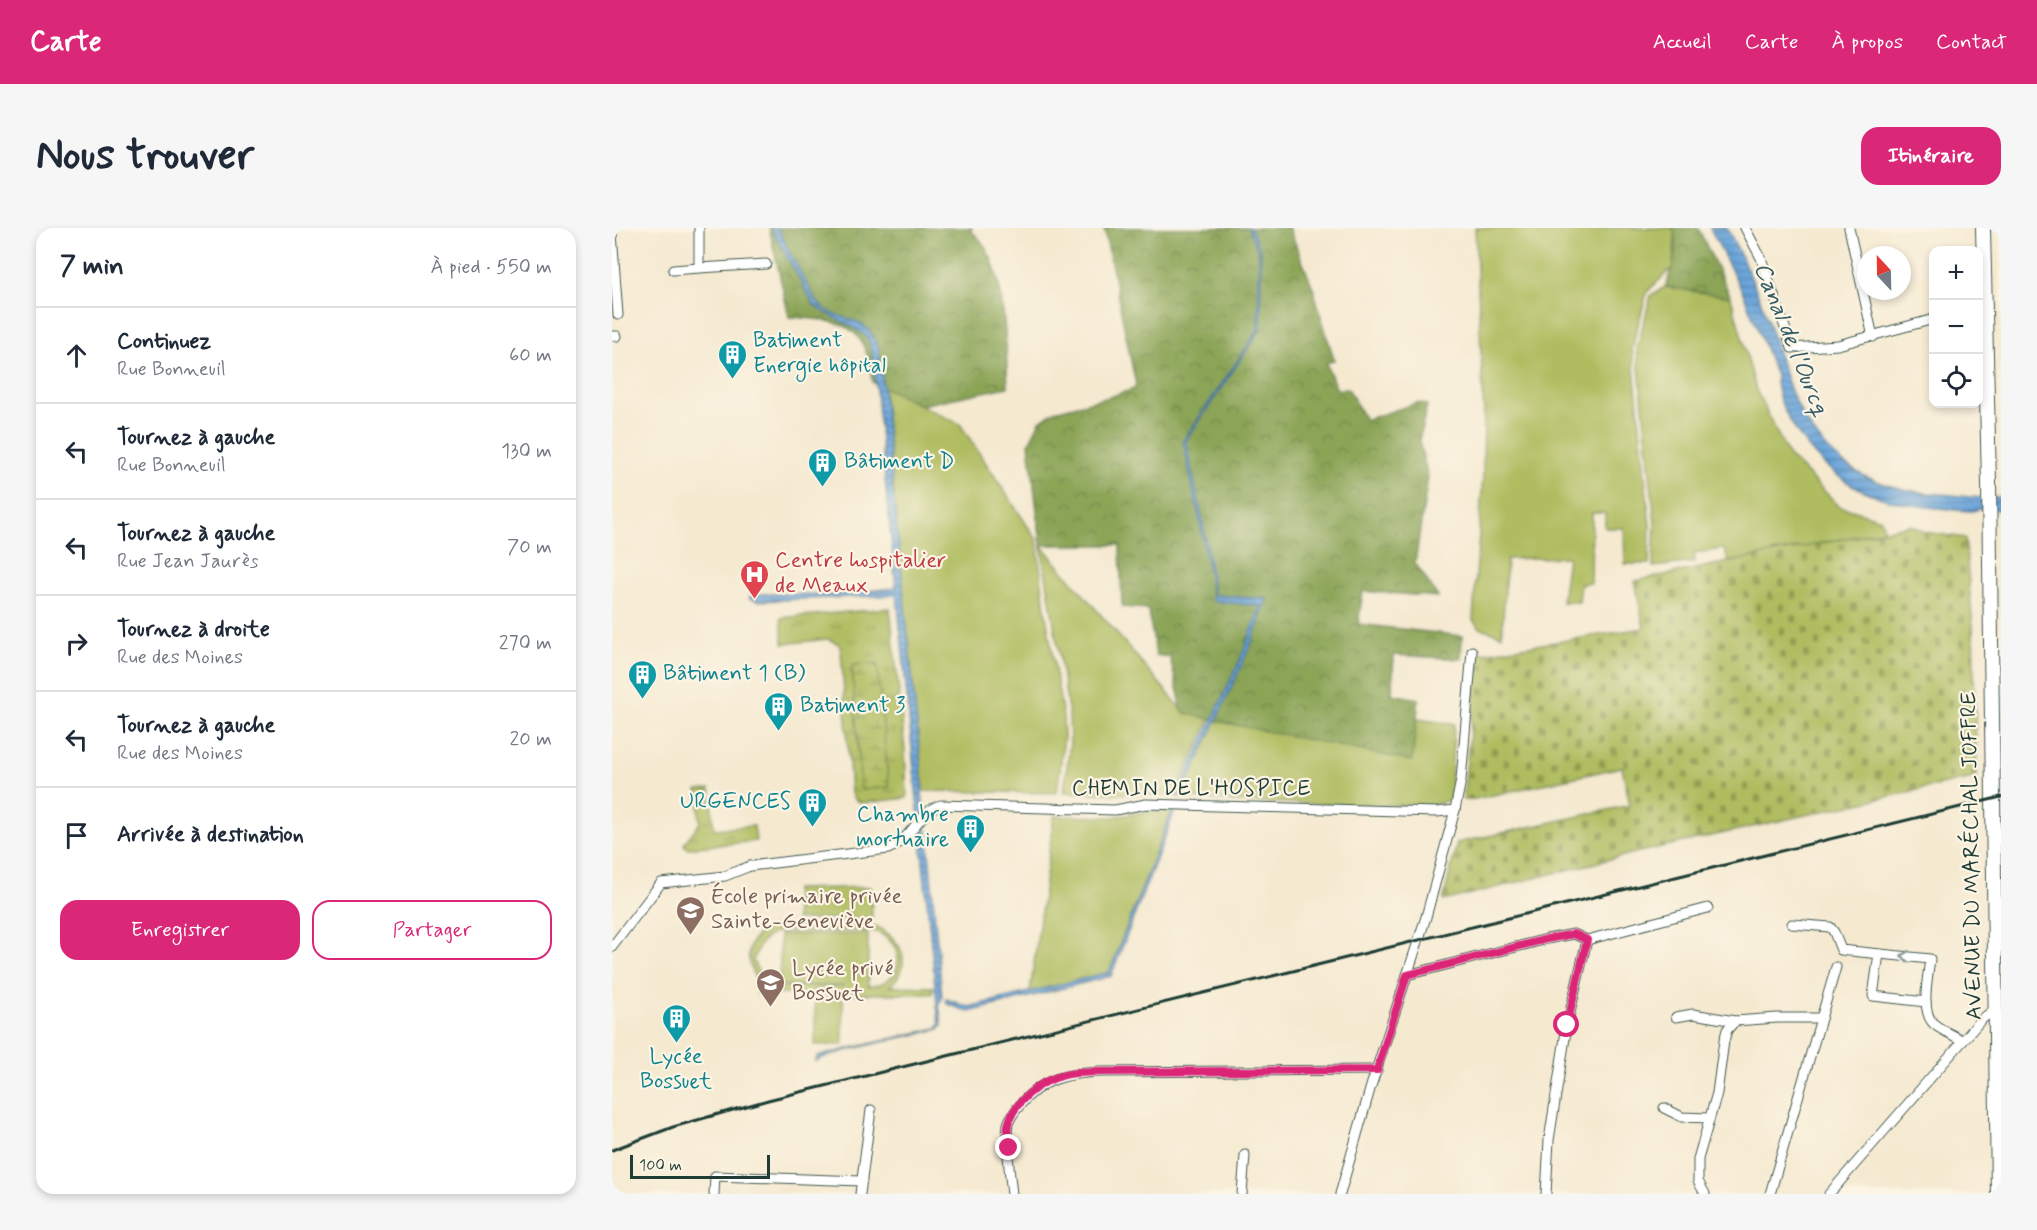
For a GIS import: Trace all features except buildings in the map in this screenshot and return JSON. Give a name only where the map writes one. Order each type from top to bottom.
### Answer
[{"type":"main road","name":"AVENUE DU MARÉCHAL JOFFRE","points":[[1982,300],[1983,228]]},
{"type":"main road","name":"AVENUE DU MARÉCHAL JOFFRE","points":[[1983,337],[1989,517],[1996,633],[1993,931],[1999,990],[1999,1190]]},
{"type":"street","points":[[699,228],[699,268]]},
{"type":"street","points":[[1745,228],[1761,258],[1792,348],[1838,345],[1929,320]]},
{"type":"street","points":[[1850,228],[1873,337]]},
{"type":"street","points":[[612,233],[618,315]]},
{"type":"street","points":[[673,270],[766,264]]},
{"type":"street","points":[[1340,1194],[1426,917],[1455,810],[1461,780],[1472,651]]},
{"type":"street","name":"CHEMIN DE L'HOSPICE","points":[[612,947],[661,884],[725,876],[750,866],[888,849],[905,839],[929,811],[941,805],[1115,810],[1146,804],[1437,812],[1455,810]]},
{"type":"street","points":[[1407,975],[1547,939],[1574,934],[1587,940],[1708,908]]},
{"type":"street","points":[[1792,924],[1830,927],[1841,950],[1930,959],[1926,1002],[1931,1022],[1964,1041]]},
{"type":"street","points":[[1546,1194],[1549,1140],[1567,1025],[1587,940]]},
{"type":"street","points":[[1879,954],[1873,996],[1926,1002]]},
{"type":"street","points":[[1770,1194],[1836,967]]},
{"type":"street","points":[[1676,1017],[1694,1014],[1736,1021],[1821,1018]]},
{"type":"street","points":[[1829,1194],[1981,1020],[1998,1014]]},
{"type":"street","points":[[1705,1194],[1698,1181],[1698,1159],[1717,1094],[1724,1041],[1728,1030],[1736,1021]]},
{"type":"street","points":[[1012,1194],[1008,1124],[1019,1106],[1048,1081],[1066,1075],[1098,1072],[1377,1070]]},
{"type":"street","points":[[1664,1108],[1682,1117],[1709,1118]]},
{"type":"street","points":[[860,1194],[871,1110]]},
{"type":"street","points":[[1242,1194],[1245,1155]]},
{"type":"street","points":[[714,1194],[716,1176],[862,1181]]},
{"type":"green space","points":[[769,228],[972,228],[971,231],[983,244],[992,261],[998,281],[1005,326],[1008,387],[921,405],[872,382],[864,347],[848,328],[823,320],[789,317]]},
{"type":"green space","points":[[1104,228],[1289,228],[1313,288],[1334,360],[1326,363],[1337,390],[1348,388],[1365,420],[1417,403],[1427,405],[1419,441],[1428,477],[1415,563],[1438,597],[1363,591],[1358,624],[1462,636],[1461,659],[1394,655],[1392,694],[1419,699],[1412,761],[1269,733],[1185,713],[1182,709],[1170,657],[1156,655],[1148,609],[1122,607],[1120,545],[1041,545],[1029,443],[1040,421],[1054,411],[1110,397],[1134,389],[1136,385]]},
{"type":"green space","points":[[1475,228],[1672,228],[1675,234],[1673,267],[1647,292],[1632,348],[1650,526],[1649,564],[1625,564],[1624,528],[1605,528],[1605,513],[1592,513],[1591,583],[1581,584],[1579,602],[1562,602],[1568,557],[1507,559],[1502,635],[1480,628],[1473,620],[1483,474],[1484,414]]},
{"type":"green space","points":[[1672,228],[1698,228],[1731,297],[1665,287],[1672,266],[1676,241]]},
{"type":"green space","points":[[1665,287],[1731,297],[1756,390],[1788,455],[1839,506],[1881,519],[1884,530],[1729,562],[1724,549],[1694,553],[1695,562],[1653,567],[1655,523],[1637,348],[1651,295]]},
{"type":"green space","points":[[883,387],[960,424],[1037,540],[1045,609],[1063,717],[1064,737],[1057,793],[922,791]]},
{"type":"green space","points":[[1911,525],[1925,532],[1965,538],[1973,628],[1977,777],[1639,852],[1443,901],[1457,843],[1630,805],[1622,767],[1463,800],[1478,654],[1644,628],[1635,581]]},
{"type":"green space","points":[[1041,545],[1185,713],[1210,719],[1175,796],[1064,792],[1070,743],[1069,715]]},
{"type":"green space","points":[[890,608],[905,750],[907,798],[862,803],[854,799],[851,793],[839,644],[828,639],[783,644],[781,618]]},
{"type":"green space","points":[[877,663],[889,787],[861,790],[852,665]]},
{"type":"green space","points":[[1417,719],[1454,724],[1450,800],[1430,806],[1234,802],[1181,797],[1216,721],[1412,761]]},
{"type":"green space","points":[[710,789],[714,829],[754,826],[756,841],[688,848],[685,846],[684,843],[700,823],[697,790]]},
{"type":"green space","points":[[1172,811],[1109,972],[1030,992],[1054,816],[1111,817]]},
{"type":"green space","points":[[871,887],[872,918],[796,920],[795,889]]},
{"type":"green space","points":[[777,926],[876,926],[889,934],[902,953],[902,967],[890,986],[933,987],[932,994],[757,994],[757,987],[763,986],[753,973],[749,949],[757,936]],"holes":[[[781,931],[873,931],[884,936],[897,953],[896,971],[881,984],[868,986],[868,934],[780,934],[780,985],[844,986],[777,987],[763,980],[753,961],[762,942],[770,935]]]},
{"type":"green space","points":[[815,998],[843,999],[843,1045],[815,1045]]},
{"type":"water","points":[[771,228],[778,228],[818,303],[826,310],[868,329],[879,349],[942,998],[939,1004],[942,1026],[939,1029],[852,1049],[815,1062],[818,1056],[937,1028],[940,1024],[897,595],[759,601],[749,598],[752,594],[835,594],[896,588],[870,345],[867,338],[858,330],[814,305]]},
{"type":"water","points":[[1248,228],[1251,228],[1261,253],[1261,329],[1186,441],[1202,517],[1214,595],[1267,599],[1250,647],[1181,797],[1177,797],[1241,657],[1261,606],[1213,601],[1183,441],[1258,330],[1259,254]]},
{"type":"water","points":[[1710,228],[1727,228],[1758,293],[1794,398],[1819,440],[1835,456],[1870,479],[1891,486],[1913,491],[1977,498],[2001,497],[2001,511],[1988,507],[1970,511],[1897,502],[1861,490],[1829,469],[1801,438],[1784,408],[1776,384],[1776,376],[1744,295]]},
{"type":"water","points":[[1174,806],[1177,806],[1111,976],[969,1012],[947,1004],[946,999],[969,1007],[1109,972]]},
{"type":"railway","points":[[612,1150],[673,1127],[768,1100],[2001,797]]},
{"type":"place","name":"Batiment Energie hôpital","points":[[732,380]]},
{"type":"place","name":"Bâtiment D","points":[[823,488]]},
{"type":"place","name":"Centre hospitalier de Meaux","points":[[754,600]]},
{"type":"place","name":"Bâtiment 1 (B)","points":[[642,700]]},
{"type":"place","name":"Batiment 3","points":[[779,732]]},
{"type":"place","name":"URGENCES","points":[[812,828]]},
{"type":"place","name":"Chambre mortuaire","points":[[970,854]]},
{"type":"place","name":"École primaire privée Sainte-Geneviève","points":[[690,936]]},
{"type":"place","name":"Lycée privé Bossuet","points":[[771,1008]]},
{"type":"place","name":"Lycée Bossuet","points":[[676,1044]]},
{"type":"route","points":[[1009,1148],[1008,1124],[1028,1096],[1048,1081],[1072,1073],[1377,1070],[1407,975],[1574,934],[1587,940],[1567,1025]]},
{"type":"water label","name":"Canal de l'Ourcq","points":[[1791,340]]}]
